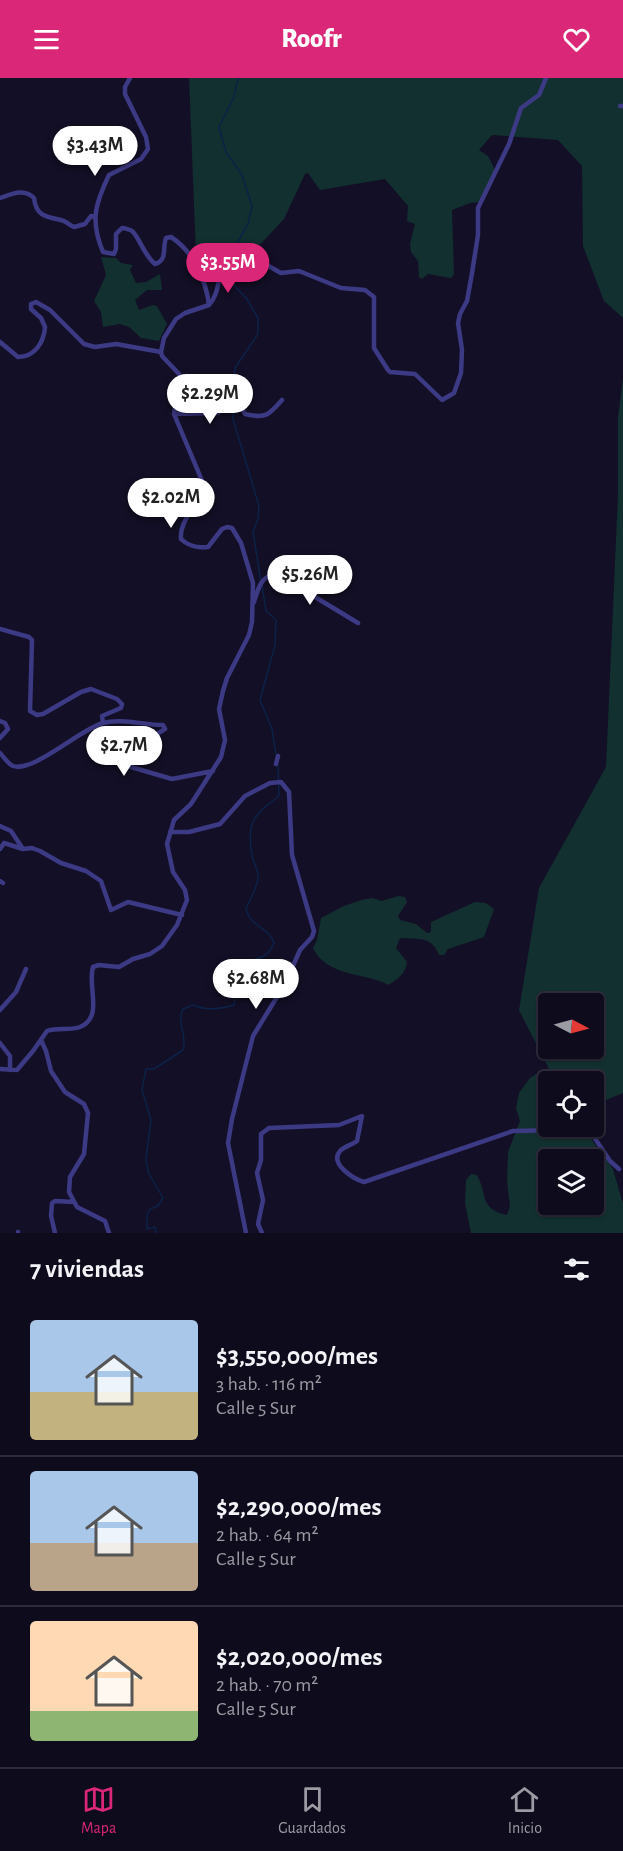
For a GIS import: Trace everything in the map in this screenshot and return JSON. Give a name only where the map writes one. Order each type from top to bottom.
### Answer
[{"type":"street","points":[[130,78],[125,87],[125,94],[146,137],[148,149],[141,159],[109,175],[98,200],[95,217],[98,240],[103,252],[114,254],[116,234],[122,228],[133,231],[144,253],[155,264],[164,258],[166,238],[171,237],[196,264],[207,286],[209,305]]},
{"type":"street","points":[[253,606],[251,576],[241,543],[232,528],[227,526],[222,529],[208,547],[200,548],[181,539],[187,519],[202,492],[203,483],[174,414],[180,379],[162,356],[164,338],[176,319],[185,313],[209,305],[215,299],[221,270],[225,263],[249,268],[265,264],[281,273],[299,271],[341,288],[365,290],[371,294],[376,304],[374,348],[388,370],[415,374],[431,392],[442,400],[454,393],[461,373],[462,351],[458,323],[467,301],[472,273],[478,235],[478,208],[509,144],[521,108],[539,95],[546,78]]},
{"type":"street","points":[[0,198],[16,193],[30,194],[34,198],[38,211],[52,219],[64,220],[74,227],[85,224],[91,216],[95,217]]},
{"type":"street","points":[[0,342],[18,357],[29,355],[39,347],[45,327],[42,318],[31,309],[31,304],[36,302],[50,310],[84,344],[95,347],[116,344],[161,352]]},
{"type":"street","points":[[174,414],[218,413],[233,399],[238,400],[245,414],[260,416],[271,414],[282,400]]},
{"type":"street","points":[[0,1069],[16,1070],[50,1029],[71,1029],[82,1026],[92,1017],[94,1011],[90,977],[93,967],[99,965],[119,967],[133,959],[150,954],[162,946],[182,915],[187,898],[171,864],[167,844],[170,831],[174,820],[191,804],[221,757],[225,740],[219,709],[223,691],[227,678],[249,635],[253,606],[263,579],[272,574],[282,575],[358,623]]},
{"type":"street","points":[[0,629],[29,637],[32,640],[30,711],[37,715],[43,714],[81,692],[94,689],[117,699],[122,704],[121,708],[102,716],[103,723]]},
{"type":"street","points":[[0,721],[5,723],[8,729],[0,738]]},
{"type":"street","points":[[0,753],[11,765],[24,767],[103,723],[114,721],[165,726],[164,731],[122,757],[121,764],[172,779],[213,771]]},
{"type":"street","points":[[276,764],[278,756]]},
{"type":"street","points":[[170,831],[189,832],[220,824],[245,796],[270,783],[279,782],[289,792],[292,855],[314,931],[312,937],[300,950],[285,984],[253,1036],[233,1113],[228,1143],[246,1233]]},
{"type":"street","points":[[0,826],[10,831],[23,849]]},
{"type":"street","points":[[0,849],[3,843],[40,851],[61,863],[86,871],[101,881],[111,910],[128,902],[182,915]]},
{"type":"street","points":[[0,1010],[16,992],[26,969]]},
{"type":"street","points":[[41,1040],[51,1071],[65,1092],[84,1104],[88,1113],[84,1154],[70,1177],[69,1192],[77,1208],[105,1221],[109,1233]]},
{"type":"street","points":[[0,1043],[10,1056],[10,1070]]},
{"type":"street","points":[[262,1233],[258,1224],[263,1200],[257,1173],[261,1160],[261,1134],[269,1128],[339,1125],[362,1116],[357,1141],[339,1152],[337,1162],[359,1181],[367,1182],[378,1176],[505,1133],[538,1130]]},
{"type":"street","points":[[594,1137],[610,1161],[619,1169]]},
{"type":"street","points":[[55,1233],[50,1209],[52,1203],[55,1201],[74,1202]]},
{"type":"green space","points":[[189,78],[623,78],[623,318],[604,301],[583,246],[582,166],[558,140],[492,135],[479,150],[488,156],[495,170],[479,202],[452,210],[454,274],[451,278],[428,274],[422,279],[419,277],[418,261],[411,252],[410,244],[415,224],[407,221],[408,206],[385,179],[320,190],[308,173],[305,174],[284,219],[253,252],[224,252],[217,261],[215,280],[209,282],[196,254]]},
{"type":"green space","points":[[101,257],[116,258],[121,263],[133,265],[130,270],[136,283],[146,282],[160,274],[162,290],[147,290],[135,300],[139,310],[153,305],[157,306],[167,324],[159,341],[141,338],[129,327],[120,324],[103,327],[101,312],[94,301],[106,275]]},
{"type":"green space","points":[[623,378],[623,1093],[604,1101],[604,1071],[550,1071],[544,1059],[604,1059],[604,993],[538,993],[538,1047],[519,1010],[539,888],[606,767],[618,495],[618,418]]},
{"type":"green space","points":[[398,896],[405,897],[407,902],[398,916],[400,920],[416,924],[427,933],[431,932],[431,922],[475,902],[486,903],[494,909],[484,937],[448,949],[444,955],[439,955],[428,941],[400,938],[396,948],[407,962],[401,976],[389,985],[336,969],[319,957],[313,948],[317,940],[321,918],[361,900],[372,898],[382,901]]},
{"type":"green space","points":[[538,1074],[538,1137],[590,1137],[598,1149],[538,1149],[538,1215],[604,1215],[604,1157],[613,1169],[623,1204],[623,1233],[471,1233],[465,1203],[466,1180],[471,1174],[477,1175],[488,1205],[507,1215],[510,1206],[507,1182],[508,1152],[520,1121],[516,1108],[519,1093],[530,1078]]},
{"type":"waterway","points":[[231,260],[230,255],[248,224],[252,206],[242,175],[226,152],[219,127],[234,97],[238,78]]},
{"type":"waterway","points":[[231,265],[233,284],[247,299],[258,318],[258,334],[235,368],[233,398]]},
{"type":"waterway","points":[[233,403],[233,419],[259,506],[258,519],[253,532],[261,582]]},
{"type":"waterway","points":[[262,586],[266,611],[276,620],[275,645],[260,700],[272,729],[276,755]]},
{"type":"waterway","points":[[156,1233],[155,1227],[147,1229],[147,1215],[150,1209],[158,1206],[163,1198],[148,1172],[146,1159],[151,1120],[142,1090],[146,1069],[154,1069],[183,1050],[181,1019],[183,1009],[193,1005],[213,1009],[234,1005],[244,962],[265,955],[274,943],[268,933],[252,920],[246,909],[258,878],[250,844],[251,827],[258,814],[279,796],[278,765]]}]
